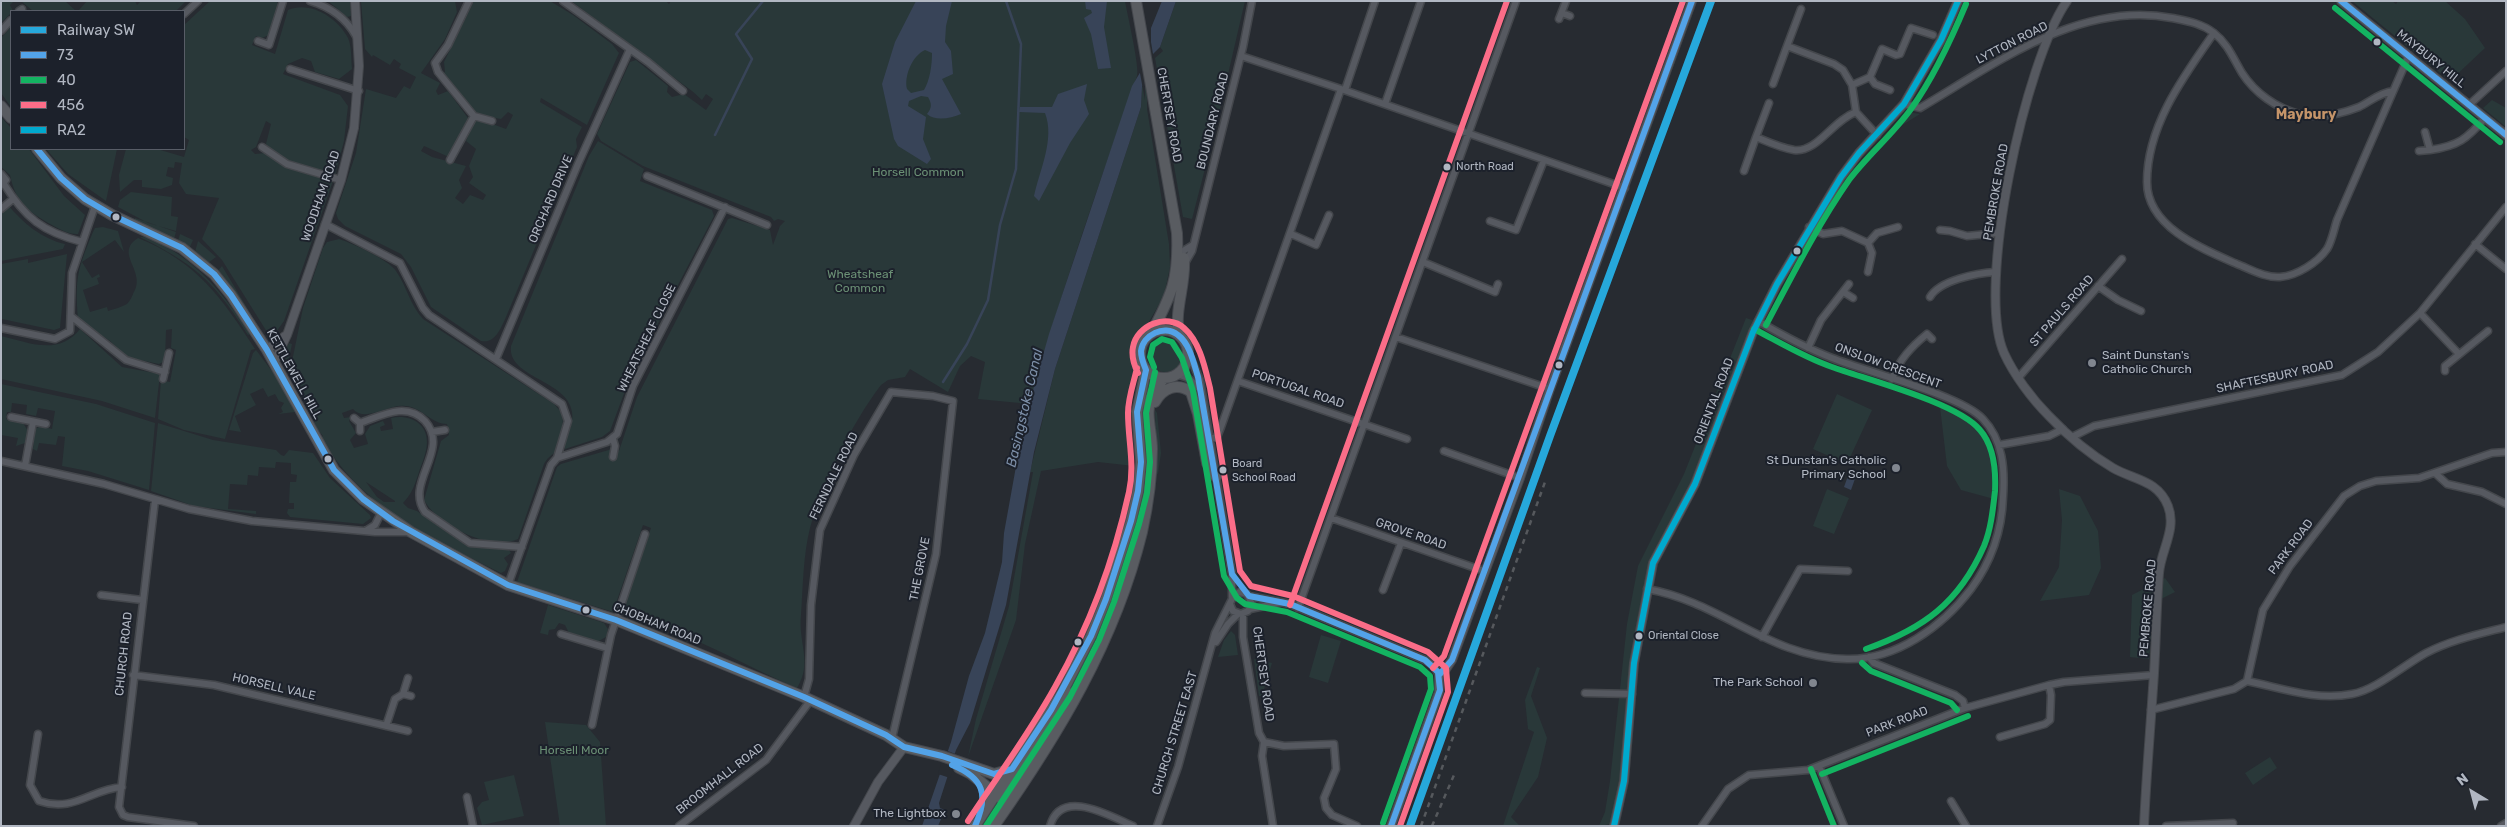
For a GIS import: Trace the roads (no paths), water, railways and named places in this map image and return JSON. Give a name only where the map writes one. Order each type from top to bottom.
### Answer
[{"type":"main road","name":"CHERTSEY ROAD","points":[[1136,1],[1182,257],[1184,280],[1177,313],[1179,335]]},
{"type":"main road","points":[[1,106],[10,117]]},
{"type":"main road","name":"KETTLEWELL HILL","points":[[38,150],[61,178],[95,206],[174,244],[205,265],[231,294],[267,350],[334,470],[356,493],[381,513]]},
{"type":"main road","name":"CHERTSEY ROAD","points":[[1151,334],[1173,291],[1182,257]]},
{"type":"main road","points":[[1164,330],[1179,335],[1186,344],[1188,352],[1186,364],[1178,374],[1164,378],[1151,374],[1146,370],[1140,358],[1140,351],[1146,338],[1151,334],[1164,330]]},
{"type":"main road","points":[[994,826],[1012,769],[1062,693],[1091,636],[1106,598],[1131,521],[1138,491],[1141,462],[1137,412],[1146,370]]},
{"type":"main road","points":[[980,816],[1004,793],[1046,736],[1091,659],[1103,644],[1142,533],[1152,463],[1151,395],[1164,378]]},
{"type":"main road","points":[[1150,414],[1157,398],[1165,390],[1179,386],[1191,392],[1194,398],[1207,464],[1216,477]]},
{"type":"main road","name":"CHOBHAM ROAD","points":[[381,513],[411,532],[508,585],[616,620],[807,699],[892,738],[904,747],[994,774],[1012,769]]},
{"type":"main road","name":"CHOBHAM ROAD","points":[[961,765],[1004,793]]},
{"type":"main road","name":"CHOBHAM ROAD","points":[[961,765],[979,782],[1004,793]]},
{"type":"main road","points":[[975,826],[984,800],[979,782]]},
{"type":"street","points":[[185,13],[198,1]]},
{"type":"street","points":[[258,41],[269,45],[283,1]]},
{"type":"street","points":[[310,1],[328,7],[339,16],[352,29],[358,42]]},
{"type":"street","name":"WOODHAM ROAD","points":[[274,363],[287,335],[324,224],[341,180],[354,128],[359,91],[355,1]]},
{"type":"street","points":[[469,1],[435,68],[474,116],[492,120]]},
{"type":"street","points":[[562,1],[630,49],[676,88],[683,91]]},
{"type":"street","name":"BOUNDARY ROAD","points":[[1182,257],[1190,257],[1241,56],[1252,1]]},
{"type":"street","points":[[1210,440],[1217,437],[1375,1]]},
{"type":"street","points":[[1385,104],[1421,1]]},
{"type":"street","points":[[1298,608],[1516,1]]},
{"type":"street","points":[[1566,1],[1560,16],[1570,16]]},
{"type":"street","points":[[1439,675],[1452,660],[1520,478],[1550,389],[1692,1]]},
{"type":"street","name":"ORIENTAL ROAD","points":[[1614,826],[1624,781],[1634,663],[1653,563],[1702,468],[1758,321],[1809,227],[1841,177],[1904,104],[1941,40],[1958,1]]},
{"type":"street","name":"PEMBROKE ROAD","points":[[2066,1],[2049,35],[2016,144],[1998,233],[1995,314],[2004,353],[2036,403],[2072,437],[2113,468],[2143,479],[2154,486],[2168,504],[2172,519],[2160,565],[2144,826]]},
{"type":"street","name":"MAYBURY HILL","points":[[2341,1],[2506,135]]},
{"type":"street","points":[[1773,84],[1801,9]]},
{"type":"street","name":"LYTTON ROAD","points":[[1904,104],[1920,108],[1999,61],[2049,35],[2101,19],[2151,14],[2197,23],[2214,33],[2229,48],[2254,90],[2276,104],[2300,114],[2326,116],[2359,106],[2381,93],[2393,91]]},
{"type":"street","points":[[1,32],[10,21]]},
{"type":"street","points":[[1852,85],[1870,77],[1882,49],[1896,55],[1900,54],[1911,28],[1933,35]]},
{"type":"street","points":[[2214,33],[2186,72],[2156,129],[2149,158],[2147,184],[2152,206],[2172,228],[2210,252],[2257,272],[2279,278],[2294,274],[2318,259],[2328,247],[2337,220],[2409,55]]},
{"type":"street","points":[[1787,46],[1839,67],[1852,85],[1856,112],[1864,124],[1877,135]]},
{"type":"street","name":"ORCHARD DRIVE","points":[[496,359],[578,164],[630,49]]},
{"type":"street","points":[[1241,56],[1343,89],[1625,188]]},
{"type":"street","points":[[302,72],[304,64]]},
{"type":"street","points":[[290,69],[359,91]]},
{"type":"street","points":[[2469,105],[2506,72]]},
{"type":"street","points":[[1870,77],[1875,84],[1890,90]]},
{"type":"street","points":[[1744,170],[1769,103]]},
{"type":"street","points":[[1756,137],[1793,150],[1804,150],[1817,143],[1841,120],[1856,112]]},
{"type":"street","points":[[450,160],[474,116]]},
{"type":"street","points":[[2419,151],[2457,144],[2467,138],[2485,118]]},
{"type":"street","points":[[2425,132],[2430,150]]},
{"type":"street","points":[[262,146],[287,164],[341,180]]},
{"type":"street","points":[[1490,221],[1516,230],[1544,160]]},
{"type":"street","points":[[1,174],[6,178],[2,185],[23,212],[37,224],[53,233],[82,242]]},
{"type":"street","points":[[647,176],[767,225]]},
{"type":"street","points":[[1,209],[13,198]]},
{"type":"street","points":[[1,328],[55,339],[70,331],[72,317],[72,273],[95,206]]},
{"type":"street","name":"SHAFTESBURY ROAD","points":[[2072,437],[2094,426],[2342,375],[2378,352],[2420,313],[2506,206]]},
{"type":"street","name":"WHEATSHEAF CLOSE","points":[[613,438],[617,434],[633,386],[725,208]]},
{"type":"street","points":[[1291,234],[1316,244],[1329,215]]},
{"type":"street","points":[[324,224],[400,263],[426,312],[562,404],[568,421],[557,458],[551,465],[508,585]]},
{"type":"street","points":[[1809,227],[1823,234],[1842,231],[1868,243],[1872,253],[1868,272]]},
{"type":"street","points":[[1868,243],[1877,233],[1898,227]]},
{"type":"street","points":[[1940,230],[1966,236],[1998,233]]},
{"type":"street","points":[[2475,244],[2506,269]]},
{"type":"street","points":[[1182,257],[1193,246]]},
{"type":"street","name":"ST PAULS ROAD","points":[[2019,377],[2122,259]]},
{"type":"street","points":[[1423,262],[1495,292],[1498,284]]},
{"type":"street","points":[[1930,297],[1935,288],[1975,274],[1996,272]]},
{"type":"street","points":[[1808,348],[1821,320],[1845,293],[1849,284]]},
{"type":"street","points":[[2098,286],[2118,300],[2141,311]]},
{"type":"street","points":[[1845,293],[1853,298]]},
{"type":"street","points":[[2420,313],[2460,354]]},
{"type":"street","points":[[72,317],[126,360],[164,376],[169,353]]},
{"type":"street","name":"ONSLOW CRESCENT","points":[[1647,589],[1669,593],[1695,602],[1762,637],[1810,656],[1847,659],[1869,657],[1900,647],[1927,632],[1955,608],[1979,578],[1996,542],[2002,520],[2004,474],[1999,445],[1986,422],[1970,409],[1808,348],[1758,321]]},
{"type":"street","points":[[2445,370],[2445,366],[2488,331]]},
{"type":"street","points":[[1892,380],[1898,363],[1912,347],[1927,334],[1932,339]]},
{"type":"street","points":[[267,350],[287,335]]},
{"type":"street","points":[[1396,337],[1550,389]]},
{"type":"street","points":[[1188,352],[1200,380],[1200,390],[1232,574],[1232,609],[1241,614],[1250,609],[1280,602]]},
{"type":"street","points":[[1178,374],[1188,378],[1200,390]]},
{"type":"street","name":"PORTUGAL ROAD","points":[[1238,381],[1407,439]]},
{"type":"street","name":"FERNDALE ROAD","points":[[807,699],[811,605],[820,530],[854,455],[891,392],[933,396],[953,401]]},
{"type":"street","name":"THE GROVE","points":[[892,738],[936,554],[953,401]]},
{"type":"street","points":[[360,423],[393,412],[410,412],[424,421],[432,432],[434,445],[418,494],[421,506],[425,512],[470,543],[522,547]]},
{"type":"street","points":[[11,417],[46,424]]},
{"type":"street","points":[[354,418],[360,423]]},
{"type":"street","points":[[25,466],[33,422]]},
{"type":"street","points":[[360,423],[360,431]]},
{"type":"street","points":[[1999,445],[2049,436],[2063,429]]},
{"type":"street","points":[[432,432],[445,430]]},
{"type":"street","points":[[557,458],[613,438],[615,446],[613,457]]},
{"type":"street","points":[[1444,451],[1520,478]]},
{"type":"street","name":"PARK ROAD","points":[[2247,681],[2257,628],[2263,610],[2290,566],[2344,496],[2360,486],[2376,481],[2419,478],[2435,474],[2471,459],[2492,453],[2506,452]]},
{"type":"street","points":[[1,462],[104,484],[155,500],[252,521],[411,532]]},
{"type":"street","points":[[2435,474],[2447,484],[2482,492],[2506,504]]},
{"type":"street","name":"CHURCH ROAD","points":[[155,500],[133,674],[120,811],[128,817],[194,826]]},
{"type":"street","points":[[365,530],[375,526],[381,513]]},
{"type":"street","name":"GROVE ROAD","points":[[1331,518],[1484,572]]},
{"type":"street","points":[[592,725],[607,648],[645,534]]},
{"type":"street","points":[[1383,590],[1401,543]]},
{"type":"street","points":[[1762,637],[1800,569],[1848,571]]},
{"type":"street","points":[[1232,574],[1252,601],[1250,609]]},
{"type":"street","points":[[1231,600],[1237,593],[1280,602],[1425,660],[1434,666],[1439,675],[1441,686],[1390,826]]},
{"type":"street","points":[[100,596],[142,600]]},
{"type":"street","name":"CHURCH STREET EAST","points":[[1157,826],[1178,767],[1218,626],[1231,600]]},
{"type":"street","name":"CHURCH STREET EAST","points":[[1212,647],[1228,624],[1241,614]]},
{"type":"street","name":"CHERTSEY ROAD","points":[[1241,614],[1248,670],[1259,732],[1264,742],[1262,756],[1273,826]]},
{"type":"street","points":[[2151,710],[2234,690],[2247,681],[2318,696],[2354,694],[2427,653],[2454,642],[2506,626]]},
{"type":"street","points":[[561,634],[607,648]]},
{"type":"street","points":[[1869,657],[1874,663],[1961,698],[1965,708]]},
{"type":"street","name":"HORSELL VALE","points":[[133,674],[214,685],[408,731]]},
{"type":"street","name":"PARK ROAD","points":[[1702,826],[1721,798],[1738,781],[1763,772],[1800,772],[1965,708],[2049,685],[2064,682],[2154,676]]},
{"type":"street","points":[[403,694],[408,678]]},
{"type":"street","points":[[2000,737],[2045,724],[2050,720],[2051,695],[2049,685]]},
{"type":"street","points":[[1585,693],[1632,694]]},
{"type":"street","points":[[386,726],[394,699],[403,694],[411,696]]},
{"type":"street","name":"BROOMHALL ROAD","points":[[679,826],[766,760],[807,699]]},
{"type":"street","points":[[29,737],[38,736],[30,785],[38,803],[71,804],[110,789],[122,787]]},
{"type":"street","points":[[1264,742],[1284,746],[1334,744],[1336,769],[1324,798],[1326,808],[1332,815],[1357,826]]},
{"type":"street","points":[[854,826],[878,782],[904,747]]},
{"type":"street","points":[[1819,766],[1844,826]]},
{"type":"street","points":[[467,797],[473,826]]},
{"type":"street","points":[[1950,802],[1966,826]]},
{"type":"street","points":[[1050,826],[1054,816],[1070,806],[1082,806],[1133,826]]},
{"type":"street","points":[[2166,826],[2233,823]]},
{"type":"street","points":[[2501,826],[2506,823]]},
{"type":"water","points":[[916,1],[952,1],[946,26],[945,42],[951,51],[953,74],[942,79],[961,114],[944,119],[935,118],[927,114],[931,106],[928,97],[921,96],[909,101],[908,106],[926,117],[923,139],[931,159],[927,164],[898,146],[894,139],[882,84],[895,42]],"holes":[[[925,50],[932,53],[928,82],[924,90],[911,93],[907,89],[906,84],[910,67],[920,53]]]},
{"type":"water","points":[[1085,1],[1107,1],[1104,27],[1111,68],[1098,69],[1091,34],[1084,18],[1092,13],[1091,10],[1086,9]]},
{"type":"water","name":"Basingstoke Canal","points":[[1162,1],[1176,1],[1160,47],[1153,54],[1142,87],[1141,107],[1055,369],[1034,452],[1006,605],[970,723],[956,750],[939,803],[940,808],[945,810],[938,826],[922,826],[951,742],[969,676],[985,633],[1002,562],[1004,533],[1024,422],[1049,334],[1132,86],[1141,71],[1151,42],[1151,28]]},
{"type":"water","points":[[1087,84],[1084,100],[1089,114],[1070,143],[1039,201],[1034,196],[1046,154],[1048,123],[1045,113],[1019,112],[1020,107],[1052,107],[1058,94]]},
{"type":"water","points":[[1849,473],[1856,476],[1851,490],[1844,487]]},
{"type":"waterway","points":[[715,135],[752,59],[736,34],[763,1]]},
{"type":"waterway","points":[[943,382],[967,344],[988,300],[1000,225],[1016,169],[1021,44],[1006,1]]},
{"type":"railway","points":[[1421,826],[1545,482]]},
{"type":"railway","points":[[1432,826],[1454,775]]},
{"type":"rail line","name":"SW","points":[[1410,826],[1550,436],[1711,1]]},
{"type":"place","name":"North Road","points":[[1447,167]]},
{"type":"place","name":"Saint Dunstan's Catholic Church","points":[[2092,363]]},
{"type":"place","name":"St Dunstan's Catholic Primary School","points":[[1896,468]]},
{"type":"place","name":"Board School Road","points":[[1223,470]]},
{"type":"place","name":"Oriental Close","points":[[1639,636]]},
{"type":"place","name":"The Park School","points":[[1813,683]]},
{"type":"place","name":"The Lightbox","points":[[956,814]]},
{"type":"district","name":"Maybury","points":[[2306,115]]},
{"type":"park label","name":"Horsell Common","points":[[918,173]]},
{"type":"park label","name":"Wheatsheaf Common","points":[[860,282]]},
{"type":"park label","name":"Horsell Moor","points":[[574,751]]}]
